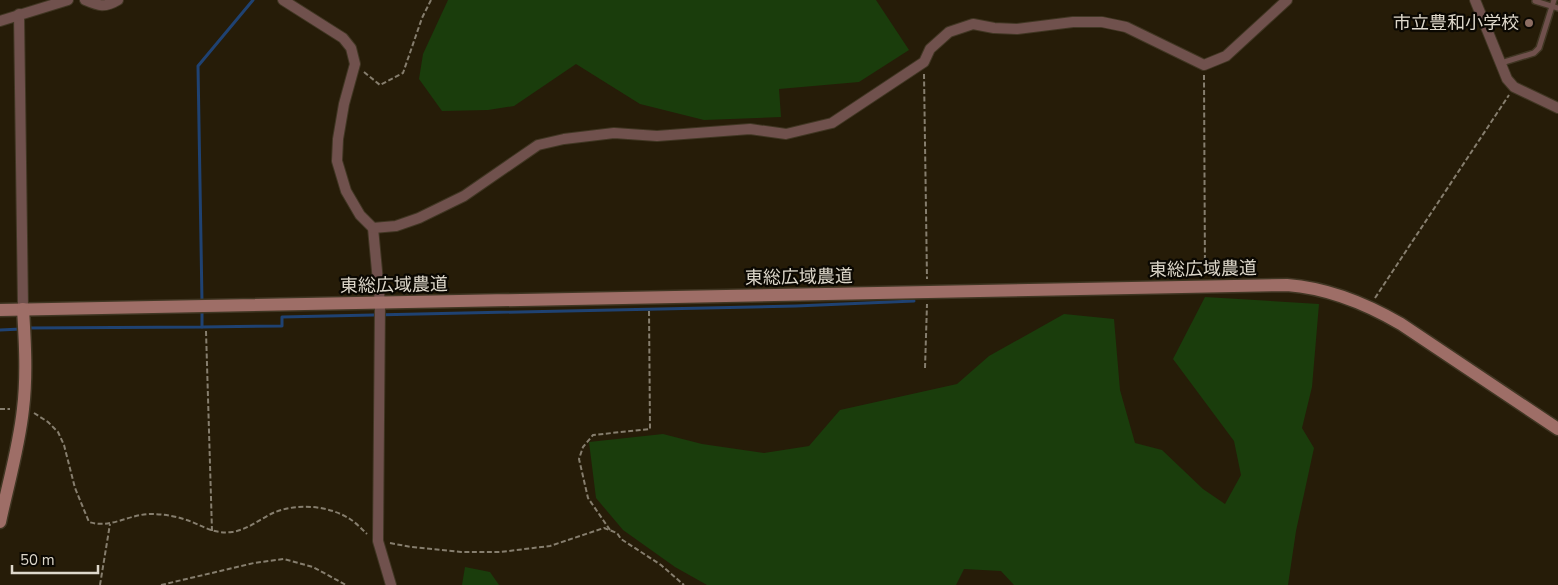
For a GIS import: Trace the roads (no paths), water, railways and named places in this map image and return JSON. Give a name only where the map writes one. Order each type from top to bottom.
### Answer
[{"type":"street","points":[[0,21],[68,0]]},
{"type":"street","points":[[86,0],[97,6],[109,5],[118,0]]},
{"type":"street","points":[[283,0],[343,38],[351,48],[355,64],[344,104],[338,138],[337,161],[346,191],[360,215],[372,228],[380,303],[378,540],[391,585]]},
{"type":"street","points":[[372,228],[396,226],[419,218],[464,196],[538,145],[564,139],[614,133],[657,136],[750,129],[786,134],[832,123],[924,62],[930,49],[949,32],[973,24],[994,28],[1017,29],[1073,22],[1102,22],[1126,27],[1204,65],[1226,56],[1288,0]]},
{"type":"street","points":[[1476,0],[1507,79],[1514,87],[1558,108]]},
{"type":"street","points":[[0,522],[23,409],[19,14]]},
{"type":"street","name":"東総広域農道","points":[[0,310],[1205,286],[1299,286],[1329,292],[1369,307],[1401,324],[1558,429]]},
{"type":"lane","points":[[1501,64],[1534,53],[1539,48],[1554,0]]},
{"type":"lane","points":[[1535,1],[1558,8]]},
{"type":"waterway","points":[[202,302],[198,66],[253,0]]},
{"type":"waterway","points":[[202,327],[282,326],[282,317],[796,306],[914,301]]},
{"type":"waterway","points":[[27,328],[202,327],[202,308]]},
{"type":"waterway","points":[[0,330],[21,329]]},
{"type":"place","name":"市立豊和小学校","points":[[1529,23]]}]
